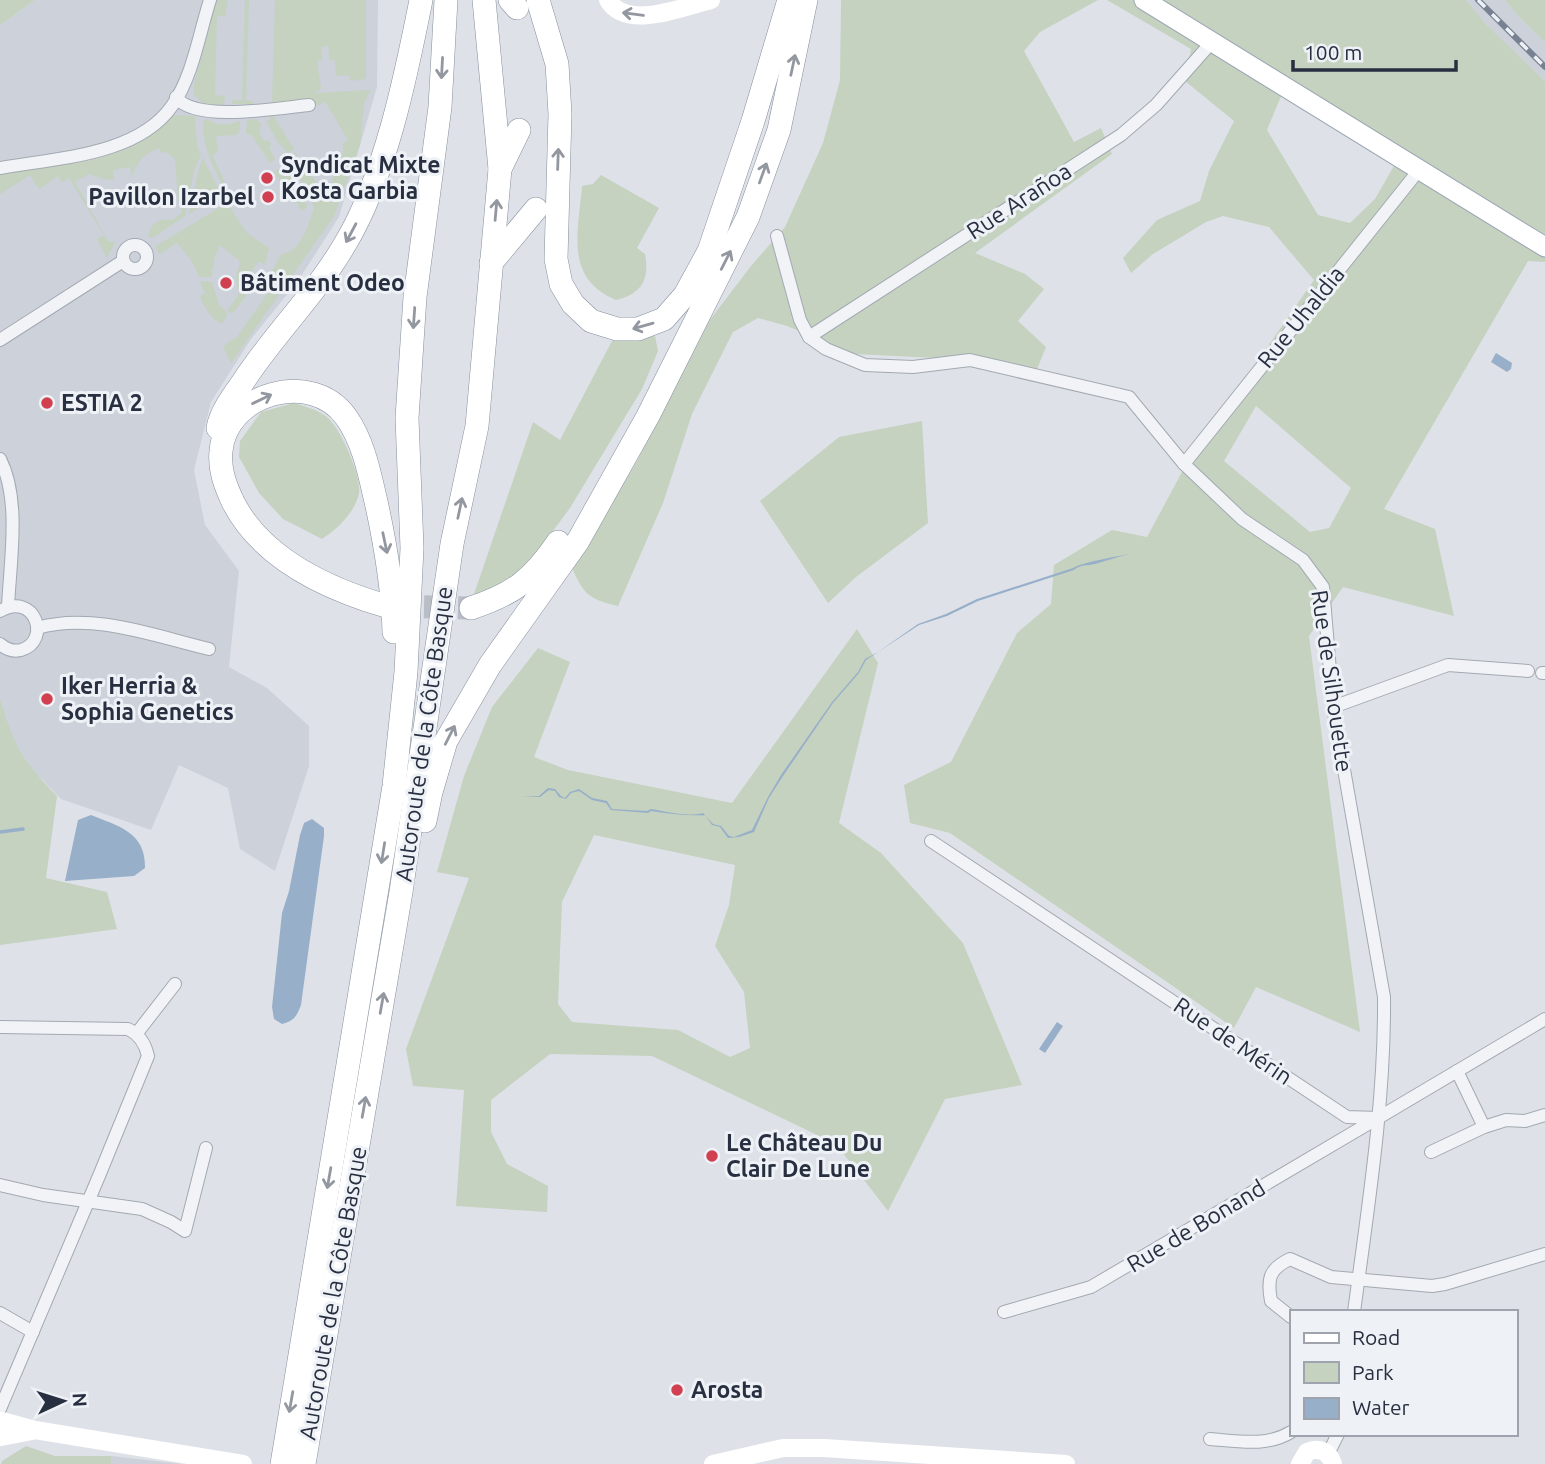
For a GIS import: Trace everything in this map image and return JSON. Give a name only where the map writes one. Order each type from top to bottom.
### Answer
[{"type":"highway","points":[[394,786],[387,762],[392,685],[393,594],[371,479],[360,442],[345,415],[327,399],[302,390],[279,391],[256,400],[231,422],[221,449],[222,472],[226,487],[243,519],[256,535],[285,560],[339,591],[387,609],[336,598],[279,567],[248,542],[228,516],[215,488],[212,455],[219,421],[237,389],[316,287],[358,220],[386,147],[421,0]]},
{"type":"highway","name":"Autoroute de la Côte Basque","points":[[282,1464],[394,786],[406,672],[412,548],[407,418],[415,297],[440,107],[446,0]]},
{"type":"highway","name":"Autoroute de la Côte Basque","points":[[304,1464],[401,892],[452,544],[477,426],[500,169],[484,0]]},
{"type":"highway","points":[[522,3],[557,64],[560,114],[556,259],[561,284],[573,304],[591,321],[617,329],[638,329],[664,319],[685,295],[709,251]]},
{"type":"highway","points":[[591,516],[526,593],[500,608],[471,613],[522,585],[545,561],[577,516],[657,377],[692,299],[753,121],[802,4]]},
{"type":"highway","points":[[401,892],[416,868],[431,792],[446,741],[490,665],[578,541],[649,416],[748,217],[779,130],[802,4]]},
{"type":"highway","points":[[500,169],[519,130]]},
{"type":"highway","points":[[491,264],[536,209]]},
{"type":"main road","points":[[608,0],[626,15],[645,16],[711,0]]},
{"type":"main road","points":[[1144,0],[1545,247]]},
{"type":"main road","points":[[1,1425],[243,1464]]},
{"type":"main road","points":[[713,1464],[783,1448],[1066,1464]]},
{"type":"main road","points":[[1300,1464],[1303,1456],[1312,1450],[1323,1451],[1331,1459]]},
{"type":"street","points":[[0,168],[101,150],[143,133],[172,106],[188,71],[210,0]]},
{"type":"street","name":"Rue Arañoa","points":[[809,337],[1121,135],[1156,105],[1211,43]]},
{"type":"street","points":[[176,97],[187,107],[220,111],[259,111],[309,105]]},
{"type":"street","name":"Rue Uhaldia","points":[[1184,464],[1419,170]]},
{"type":"street","points":[[777,236],[800,320],[809,337]]},
{"type":"street","points":[[0,341],[123,261]]},
{"type":"street","name":"Rue de Silhouette","points":[[809,337],[826,349],[865,365],[913,366],[970,360],[1129,397],[1184,464],[1242,519],[1303,560],[1323,587],[1333,707],[1384,996],[1385,1045],[1354,1310]]},
{"type":"street","points":[[0,459],[9,482],[12,511],[4,609],[15,606],[28,610],[36,621],[37,628],[34,640],[25,648],[14,651],[0,644]]},
{"type":"street","points":[[37,628],[56,623],[87,623],[209,649]]},
{"type":"street","points":[[1333,707],[1448,666],[1528,671]]},
{"type":"street","name":"Rue de Mérin","points":[[932,841],[1347,1117],[1378,1118]]},
{"type":"street","points":[[136,1033],[175,984]]},
{"type":"street","points":[[1378,1118],[1545,1019]]},
{"type":"street","points":[[0,1027],[128,1028],[136,1033],[146,1047],[148,1056],[33,1332],[4,1390],[1,1425]]},
{"type":"street","points":[[1457,1071],[1484,1127]]},
{"type":"street","points":[[1431,1152],[1484,1127],[1506,1120],[1525,1121],[1545,1115]]},
{"type":"street","name":"Rue de Bonand","points":[[1004,1312],[1091,1287],[1378,1118]]},
{"type":"street","points":[[0,1185],[142,1209],[185,1231],[206,1148]]},
{"type":"street","points":[[1290,1316],[1271,1301],[1268,1284],[1276,1266],[1290,1259],[1331,1277],[1432,1286],[1545,1254]]},
{"type":"street","points":[[0,1313],[33,1332]]},
{"type":"street","points":[[1210,1439],[1256,1443],[1283,1437],[1290,1433]]},
{"type":"street","points":[[1331,1459],[1337,1436]]},
{"type":"shaded area","points":[[35,0],[378,0],[377,87],[339,217],[298,281],[251,339],[211,402],[194,470],[205,525],[239,571],[229,667],[267,688],[309,726],[309,766],[275,871],[240,849],[228,788],[179,765],[151,830],[61,799],[31,768],[9,733],[0,698],[0,25]]},
{"type":"shaded area","points":[[1466,0],[1505,0],[1545,42],[1545,81],[1485,23]]},
{"type":"shaded area","points":[[112,1456],[181,1464],[111,1464]]},
{"type":"green space","points":[[0,0],[35,0],[0,25]]},
{"type":"green space","points":[[217,0],[228,0],[225,16],[217,16],[215,95],[225,96],[224,105],[205,106],[194,94],[194,84]]},
{"type":"green space","points":[[245,0],[249,0],[246,100],[254,102],[232,104],[233,100],[242,100]]},
{"type":"green space","points":[[275,0],[366,0],[366,79],[350,81],[349,75],[336,76],[335,61],[330,60],[328,46],[321,47],[322,60],[317,61],[321,88],[315,93],[371,90],[364,103],[360,145],[334,216],[231,363],[223,346],[237,337],[275,283],[269,278],[281,254],[294,249],[299,243],[314,209],[288,158],[295,152],[322,191],[329,187],[344,150],[342,144],[348,140],[325,101],[318,106],[315,101],[272,105]]},
{"type":"green space","points":[[841,0],[1098,0],[1040,32],[1024,51],[1074,142],[1101,128],[1112,154],[975,253],[1025,274],[1044,289],[1018,321],[1046,347],[1037,369],[976,360],[855,354],[787,326],[758,318],[733,332],[692,414],[663,503],[618,606],[600,601],[584,590],[572,568],[636,463],[709,321],[785,227],[823,143],[840,80]]},
{"type":"green space","points":[[1107,0],[1466,0],[1485,23],[1545,81],[1545,262],[1528,261],[1384,509],[1435,529],[1454,616],[1343,587],[1309,636],[1360,1032],[1256,987],[1234,1028],[950,833],[910,823],[904,785],[951,762],[1017,633],[1051,604],[1054,565],[1112,530],[1147,537],[1188,461],[1314,280],[1269,227],[1223,216],[1206,222],[1153,254],[1131,273],[1123,258],[1157,220],[1200,201],[1209,171],[1234,121],[1185,81],[1191,49]],"holes":[[[1282,94],[1395,164],[1375,199],[1350,223],[1318,215],[1267,130]],[[1256,406],[1351,488],[1329,528],[1310,532],[1224,461]]]},
{"type":"green space","points":[[1505,0],[1545,0],[1545,42],[1520,18]]},
{"type":"green space","points":[[272,114],[294,149],[288,153],[277,141],[266,121],[271,120],[269,115]]},
{"type":"green space","points":[[174,115],[195,116],[197,146],[201,154],[194,171],[185,216],[152,238],[148,235],[154,224],[172,220],[182,213],[178,200],[175,159],[168,153],[161,152],[159,148],[142,159],[132,177],[130,167],[113,170],[114,180],[89,174],[75,182],[108,241],[115,242],[107,258],[97,239],[104,235],[69,178],[62,182],[58,176],[39,189],[30,175],[0,194],[0,175],[112,153],[132,145]]},
{"type":"green space","points":[[255,119],[261,123],[259,132],[263,140],[271,144],[269,148],[275,159],[270,163],[252,136],[246,133],[247,120]]},
{"type":"green space","points":[[204,120],[224,124],[240,121],[236,135],[216,136],[218,152],[212,155],[226,185],[223,186],[206,146]]},
{"type":"green space","points":[[203,158],[221,194],[189,214],[198,172]]},
{"type":"green space","points":[[284,166],[306,202],[307,207],[303,211],[298,207],[299,204],[293,202],[274,172]]},
{"type":"green space","points":[[601,175],[659,208],[637,248],[645,254],[645,278],[632,294],[616,300],[599,291],[588,279],[581,266],[578,251],[582,186],[593,184]]},
{"type":"green space","points":[[227,203],[247,233],[269,248],[265,265],[259,261],[252,271],[258,276],[248,289],[243,287],[241,291],[248,293],[231,313],[227,311],[239,294],[236,278],[240,261],[220,245],[211,277],[199,277],[191,260],[177,243],[162,253],[158,253],[156,246]]},
{"type":"green space","points":[[200,281],[212,282],[219,305],[227,313],[224,322],[217,321],[205,308],[200,296],[205,293]]},
{"type":"green space","points":[[655,336],[658,351],[642,389],[570,508],[529,563],[493,589],[474,594],[533,422],[560,440],[612,341]]},
{"type":"green space","points":[[294,403],[317,411],[330,420],[342,439],[357,475],[359,493],[354,507],[339,525],[322,539],[283,519],[259,493],[239,457],[240,441],[261,412]]},
{"type":"green space","points":[[922,421],[928,523],[856,577],[828,603],[760,501],[839,437]]},
{"type":"green space","points":[[857,629],[878,663],[839,823],[881,853],[963,943],[1022,1085],[945,1099],[888,1211],[836,1144],[652,1056],[550,1054],[491,1100],[491,1132],[507,1164],[548,1186],[547,1212],[456,1206],[464,1090],[413,1086],[406,1049],[469,878],[437,872],[464,776],[492,707],[538,648],[570,662],[534,757],[568,770],[732,803]],"holes":[[[594,835],[735,865],[729,905],[715,946],[744,992],[750,1048],[730,1057],[678,1030],[572,1022],[558,1004],[562,902]]]},
{"type":"green space","points":[[0,698],[21,751],[57,796],[46,878],[107,892],[117,929],[0,945]]},
{"type":"green space","points":[[26,1446],[55,1456],[112,1456],[111,1464],[1,1464]]},
{"type":"water","points":[[1496,353],[1512,363],[1507,372],[1491,362]]},
{"type":"water","points":[[1129,554],[1079,567],[978,601],[947,616],[919,625],[866,660],[859,673],[833,703],[783,776],[769,798],[754,832],[739,837],[728,838],[720,827],[712,825],[706,816],[713,824],[721,826],[729,836],[734,837],[752,830],[781,775],[832,702],[858,672],[865,659],[918,624],[977,599],[1084,564]]},
{"type":"water","points":[[548,788],[555,789],[565,798],[570,792],[579,789],[592,798],[607,801],[612,809],[651,809],[705,815],[611,810],[606,803],[592,800],[579,791],[571,793],[566,799],[549,790],[540,797],[522,796],[539,796]]},
{"type":"water","points":[[91,815],[120,827],[135,838],[141,846],[145,868],[134,876],[65,881],[78,820]]},
{"type":"water","points":[[312,819],[324,828],[324,836],[301,1005],[294,1018],[282,1024],[274,1019],[272,1007],[282,913],[300,835],[304,823]]},
{"type":"water","points":[[1057,1022],[1063,1026],[1045,1053],[1039,1049]]},
{"type":"waterway","points":[[0,832],[23,829]]},
{"type":"tunnel","points":[[390,606],[471,608]]},
{"type":"railway","points":[[1478,0],[1545,67]]},
{"type":"place","name":"Syndicat Mixte Kosta Garbia","points":[[267,178]]},
{"type":"place","name":"Pavillon Izarbel","points":[[268,197]]},
{"type":"place","name":"Bâtiment Odeo","points":[[226,283]]},
{"type":"place","name":"ESTIA 2","points":[[47,403]]},
{"type":"place","name":"Iker Herria & Sophia Genetics","points":[[47,699]]},
{"type":"place","name":"Le Château Du Clair De Lune","points":[[712,1156]]},
{"type":"place","name":"Arosta","points":[[677,1390]]}]
